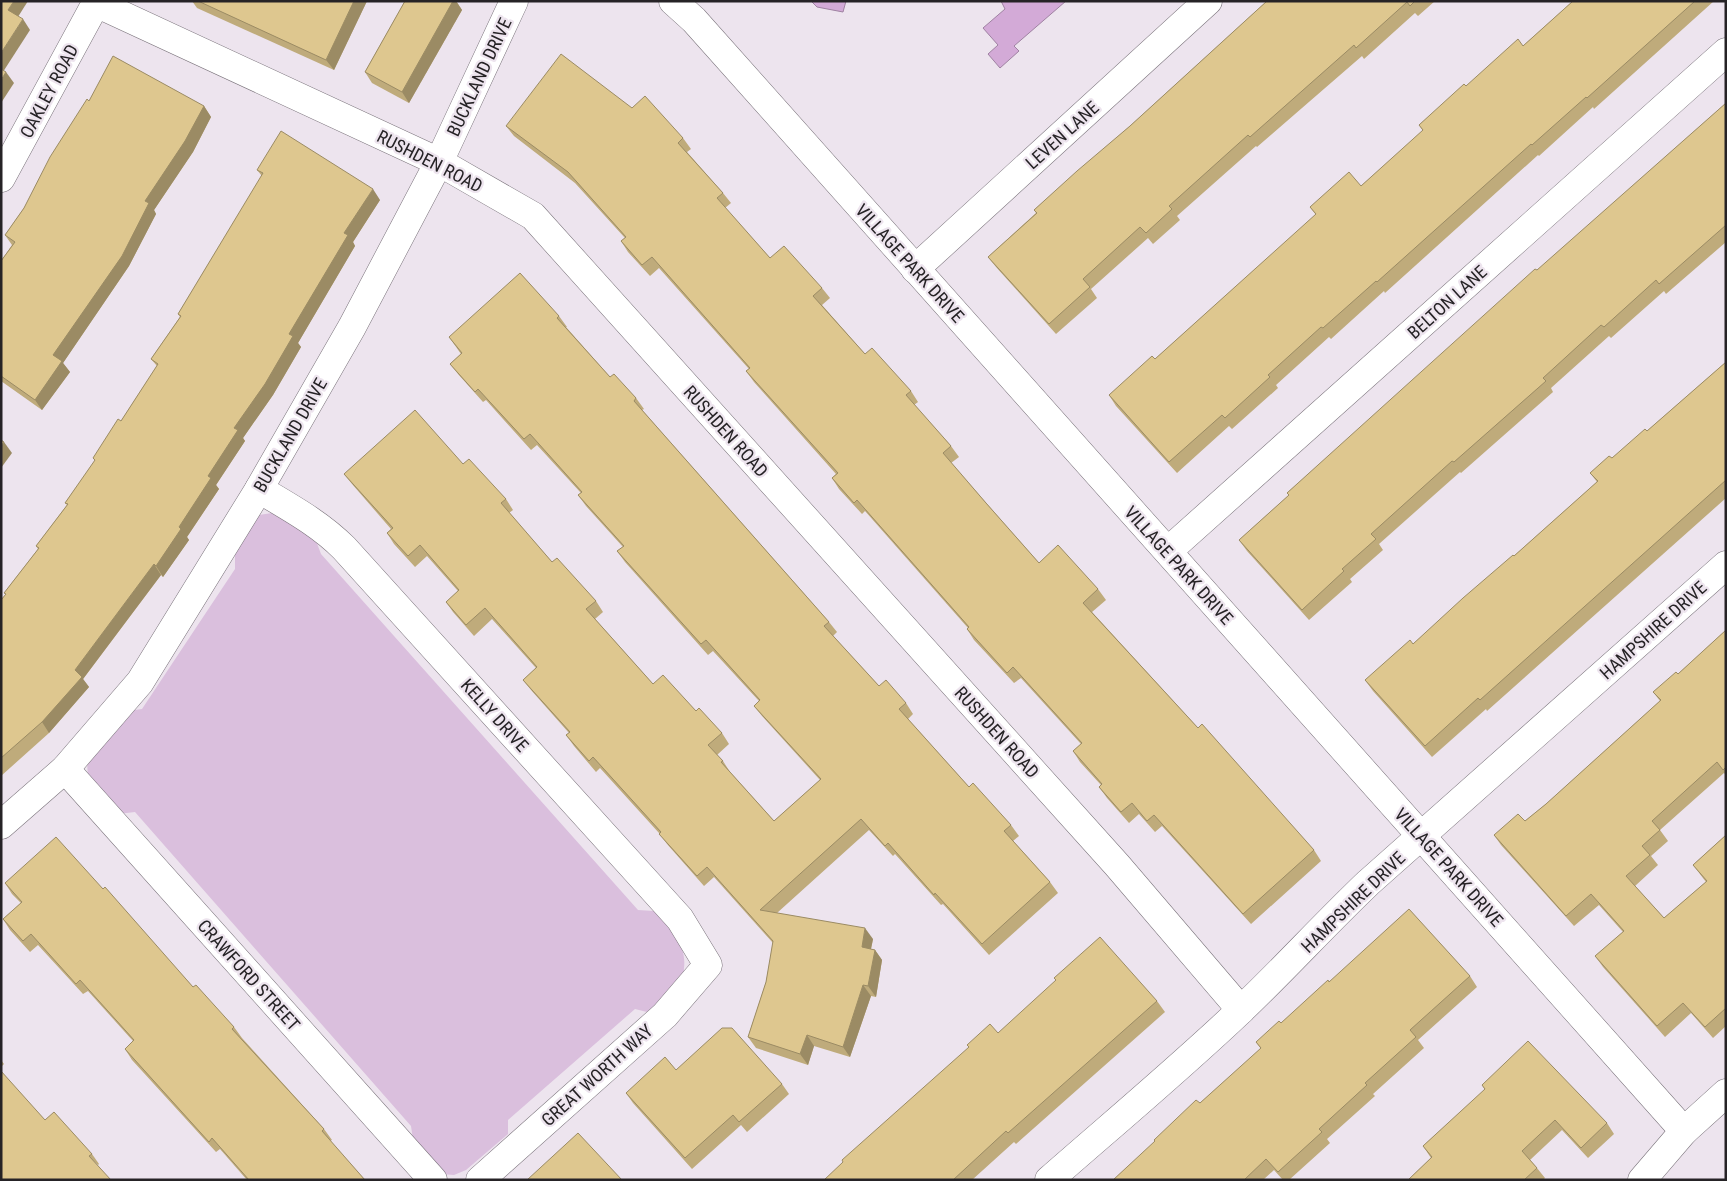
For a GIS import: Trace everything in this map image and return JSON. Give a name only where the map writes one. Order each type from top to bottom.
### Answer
[{"type":"street","name":"BUCKLAND DRIVE","points":[[1,825],[65,770],[140,682],[259,489],[352,327],[440,162],[514,1]]},
{"type":"street","name":"VILLAGE PARK DRIVE","points":[[673,1],[694,20],[1684,1131]]},
{"type":"street","name":"LEVEN LANE","points":[[915,269],[1208,1]]},
{"type":"street","name":"RUSHDEN ROAD","points":[[96,3],[440,162],[533,216],[1117,865],[1240,1010]]},
{"type":"street","name":"OAKLEY ROAD","points":[[1,178],[96,3]]},
{"type":"street","name":"BELTON LANE","points":[[1168,551],[1726,52]]},
{"type":"street","name":"KELLY DRIVE","points":[[259,489],[314,522],[344,548],[680,919],[708,965]]},
{"type":"street","name":"HAMPSHIRE DRIVE","points":[[1050,1180],[1240,1010],[1297,956],[1328,921],[1368,883],[1726,565]]},
{"type":"street","name":"CRAWFORD STREET","points":[[65,770],[433,1180]]},
{"type":"street","name":"GREAT WORTH WAY","points":[[480,1180],[665,1015],[708,965]]},
{"type":"street","points":[[1642,1180],[1684,1131],[1726,1093]]},
{"type":"shaded area","points":[[811,1],[846,1],[843,12],[817,7]]},
{"type":"shaded area","points":[[1001,1],[1066,1],[1014,46],[1019,51],[1000,68],[988,54],[998,45],[983,28],[1005,9]]},
{"type":"shaded area","points":[[272,513],[315,538],[321,554],[638,910],[654,911],[676,936],[683,951],[683,975],[675,988],[647,1012],[635,1009],[508,1120],[508,1134],[466,1170],[454,1175],[441,1174],[414,1146],[411,1126],[135,812],[118,814],[88,779],[87,761],[128,711],[142,709],[235,569],[235,546],[250,521],[259,515]]},
{"type":"building","points":[[1,1],[14,1],[8,10],[23,19],[1,53]]},
{"type":"building","points":[[198,1],[354,1],[326,60]]},
{"type":"building","points":[[405,1],[453,1],[402,92],[365,72]]},
{"type":"building","points":[[1267,1],[1415,1],[1410,6],[1407,2],[1356,48],[1354,45],[1250,137],[1248,135],[1169,206],[1172,209],[1146,233],[1140,227],[1083,279],[1090,287],[1049,324],[988,257],[1037,213],[1034,210],[1130,126]]},
{"type":"building","points":[[1573,1],[1695,1],[1377,282],[1323,328],[1321,327],[1268,375],[1270,377],[1225,418],[1222,415],[1169,462],[1109,395],[1152,356],[1155,359],[1316,214],[1310,207],[1349,172],[1361,186],[1423,130],[1419,125],[1464,84],[1466,86],[1518,39],[1523,46]]},
{"type":"building","points":[[561,54],[632,108],[645,96],[683,138],[678,143],[723,193],[717,198],[770,258],[784,246],[822,288],[813,296],[865,354],[872,348],[911,391],[906,395],[951,446],[943,453],[1039,563],[1058,545],[1098,589],[1083,603],[1198,728],[1202,724],[1314,850],[1243,914],[1154,815],[1147,821],[1132,803],[1121,812],[1099,787],[1102,784],[1073,751],[1082,743],[1013,667],[1007,673],[857,500],[854,503],[832,478],[838,473],[746,371],[750,368],[652,257],[642,265],[621,241],[626,237],[568,172],[506,126]]},
{"type":"building","points":[[113,56],[204,106],[185,141],[145,201],[149,203],[122,256],[53,355],[62,361],[35,400],[1,376],[1,261],[15,242],[5,235],[24,208],[50,157],[87,99],[89,101]]},
{"type":"building","points":[[1,69],[6,72],[1,80]]},
{"type":"building","points":[[1726,103],[1726,225],[1659,284],[1656,280],[1604,327],[1601,325],[1543,378],[1546,381],[1454,462],[1452,461],[1371,534],[1376,539],[1342,569],[1344,571],[1302,610],[1239,540],[1289,495],[1287,493],[1535,269],[1537,270]]},
{"type":"building","points":[[281,131],[373,189],[344,233],[348,235],[289,334],[293,336],[265,384],[234,428],[238,430],[208,476],[211,478],[179,527],[181,529],[156,566],[154,564],[75,670],[82,677],[42,722],[1,758],[1,600],[6,594],[4,593],[39,548],[36,546],[68,504],[65,503],[95,460],[93,458],[118,419],[121,421],[158,364],[151,359],[181,316],[178,314],[263,173],[257,170]]},
{"type":"building","points":[[520,273],[610,377],[614,374],[636,398],[634,401],[829,622],[824,626],[879,686],[886,680],[906,703],[899,709],[969,787],[973,783],[1011,825],[1004,831],[1050,882],[982,944],[935,893],[934,895],[888,843],[885,846],[861,819],[760,910],[865,928],[862,947],[875,950],[868,986],[863,985],[843,1047],[807,1035],[800,1054],[748,1037],[766,982],[773,941],[707,867],[697,876],[659,834],[661,832],[593,757],[589,761],[566,735],[570,732],[523,680],[537,667],[485,608],[466,625],[446,602],[459,590],[420,545],[408,556],[387,533],[393,528],[344,474],[415,410],[463,464],[469,459],[506,499],[501,503],[552,562],[557,558],[596,601],[586,609],[653,684],[663,675],[696,711],[699,708],[722,733],[708,745],[774,821],[821,779],[754,706],[760,700],[706,640],[701,644],[617,551],[624,546],[578,495],[582,492],[530,434],[524,439],[478,389],[475,392],[450,364],[462,353],[449,337]]},
{"type":"building","points":[[1726,362],[1726,480],[1480,700],[1478,698],[1425,746],[1365,680],[1410,640],[1413,644],[1598,481],[1590,473],[1609,456],[1612,458],[1645,429],[1647,431]]},
{"type":"building","points":[[1726,630],[1726,767],[1723,770],[1717,762],[1652,821],[1660,830],[1642,846],[1650,855],[1626,876],[1664,918],[1707,881],[1693,865],[1726,835],[1726,1008],[1705,1027],[1683,1003],[1657,1026],[1595,956],[1624,931],[1591,894],[1566,916],[1494,835],[1518,814],[1525,821],[1546,804],[1661,700],[1653,692],[1676,672],[1678,674]]},
{"type":"building","points":[[56,837],[103,889],[105,887],[193,987],[196,985],[234,1027],[232,1029],[324,1129],[322,1131],[365,1180],[249,1180],[212,1138],[209,1142],[125,1049],[134,1040],[80,980],[76,984],[31,934],[23,941],[3,919],[22,902],[5,883]]},
{"type":"building","points":[[1409,909],[1470,976],[1410,1030],[1416,1037],[1365,1083],[1367,1085],[1319,1129],[1322,1132],[1278,1172],[1266,1159],[1244,1180],[1113,1180],[1196,1100],[1200,1103],[1261,1048],[1256,1042],[1279,1021],[1281,1023],[1328,980],[1329,982]]},
{"type":"building","points":[[1100,937],[1157,1001],[1008,1133],[1006,1131],[953,1180],[824,1180],[843,1162],[842,1160],[969,1047],[967,1045],[990,1024],[998,1033],[1056,980],[1054,978]]},
{"type":"building","points":[[722,1028],[732,1028],[782,1084],[739,1122],[733,1115],[685,1158],[626,1093],[665,1057],[676,1070]]},
{"type":"building","points":[[1528,1041],[1607,1123],[1581,1148],[1555,1120],[1522,1151],[1537,1168],[1524,1180],[1408,1180],[1432,1157],[1423,1146],[1485,1089],[1482,1085]]},
{"type":"building","points":[[1,1071],[45,1120],[54,1112],[92,1154],[89,1156],[111,1180],[1,1180]]},
{"type":"building","points":[[578,1133],[622,1180],[527,1180]]}]
